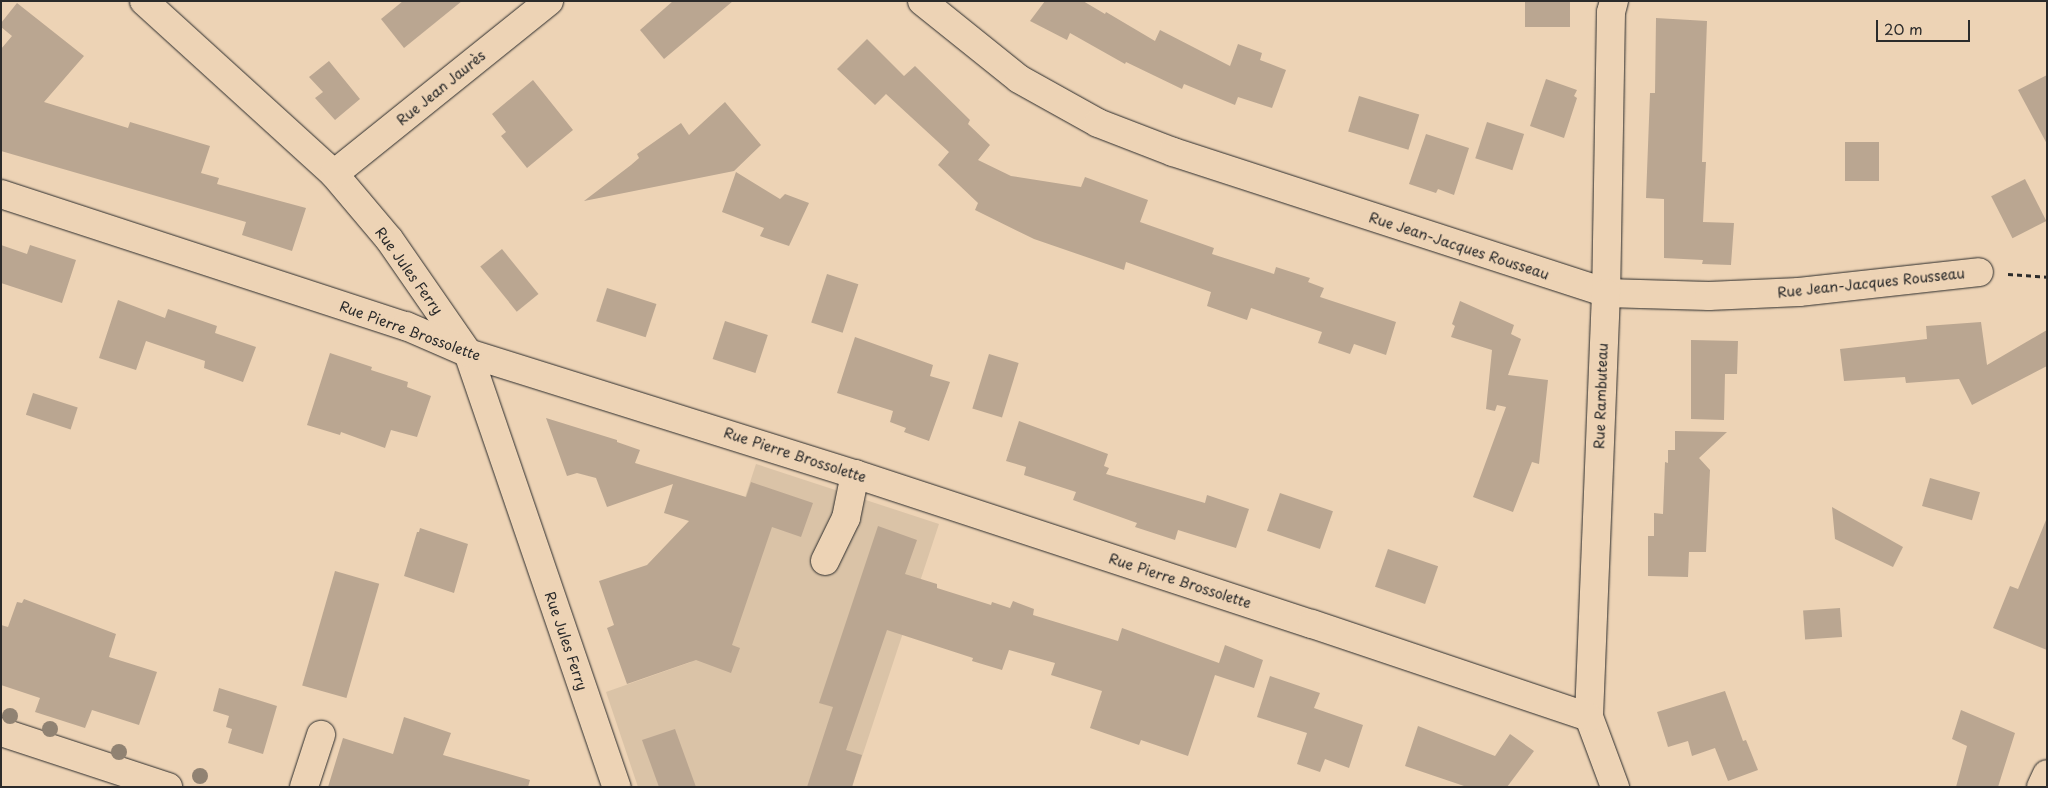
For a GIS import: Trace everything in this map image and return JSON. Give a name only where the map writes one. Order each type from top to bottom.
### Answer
[{"type":"street","name":"Rue Jules Ferry","points":[[144,1],[334,174],[389,239],[468,353],[617,787]]},
{"type":"street","name":"Rue Jean Jaurès","points":[[334,174],[549,1]]},
{"type":"street","name":"Rue Jean-Jacques Rousseau","points":[[922,1],[1018,79],[1098,123],[1173,152],[1606,294],[1709,296],[1799,292],[1980,272]]},
{"type":"street","name":"Rue Rambuteau","points":[[1614,1],[1611,12],[1606,294],[1588,718],[1615,787]]},
{"type":"street","name":"Rue Pierre Brossolette","points":[[1,194],[406,326],[468,353],[855,474],[1303,621],[1588,718]]},
{"type":"street","points":[[825,561],[846,518],[855,474]]},
{"type":"street","points":[[1,732],[167,787]]},
{"type":"street","points":[[304,787],[321,735]]},
{"type":"street","points":[[2041,787],[2047,774]]},
{"type":"path","name":"Rue Jean-Jacques Rousseau","points":[[1980,272],[2047,277]]},
{"type":"shaded area","points":[[756,464],[939,524],[852,787],[638,787],[606,692],[691,662]]},
{"type":"building","points":[[403,1],[462,1],[404,48],[381,19]]},
{"type":"building","points":[[673,1],[733,1],[664,59],[640,30]]},
{"type":"building","points":[[1045,1],[1083,1],[1105,14],[1106,12],[1155,41],[1160,30],[1230,66],[1238,44],[1262,53],[1260,60],[1286,70],[1272,108],[1238,97],[1235,105],[1184,84],[1182,89],[1126,62],[1125,64],[1070,33],[1067,40],[1030,21]]},
{"type":"building","points":[[1525,1],[1570,1],[1570,27],[1525,27]]},
{"type":"building","points":[[17,3],[84,56],[44,102],[128,128],[130,122],[210,146],[201,173],[219,178],[217,184],[306,208],[292,251],[242,235],[246,222],[1,151],[1,49],[12,36],[1,27],[1,23]]},
{"type":"building","points":[[1656,18],[1707,21],[1702,162],[1706,162],[1703,222],[1734,223],[1731,265],[1702,264],[1703,260],[1664,258],[1664,199],[1646,198],[1650,93],[1655,93]]},
{"type":"building","points":[[867,39],[904,76],[915,66],[970,120],[968,124],[990,145],[978,160],[1011,176],[1081,187],[1085,177],[1148,200],[1140,222],[1214,248],[1212,254],[1274,274],[1276,267],[1310,278],[1308,282],[1324,288],[1320,297],[1396,322],[1386,355],[1354,344],[1350,354],[1318,343],[1322,332],[1251,308],[1247,320],[1207,306],[1211,292],[1126,262],[1124,270],[1034,239],[975,210],[978,203],[938,165],[949,152],[886,94],[875,105],[837,69]]},
{"type":"building","points":[[329,61],[360,99],[335,120],[315,98],[323,92],[309,77]]},
{"type":"building","points":[[2047,75],[2047,144],[2018,90]]},
{"type":"building","points":[[1546,79],[1577,90],[1574,96],[1577,98],[1564,138],[1530,126]]},
{"type":"building","points":[[533,80],[573,130],[527,168],[501,136],[506,132],[492,114]]},
{"type":"building","points":[[1359,96],[1419,114],[1408,150],[1348,131]]},
{"type":"building","points":[[725,102],[761,145],[734,171],[584,201],[639,158],[637,154],[681,123],[689,135]]},
{"type":"building","points":[[1487,122],[1524,134],[1512,170],[1475,158]]},
{"type":"building","points":[[1426,134],[1469,148],[1454,195],[1438,189],[1436,193],[1409,184]]},
{"type":"building","points":[[1845,142],[1879,142],[1879,181],[1845,181]]},
{"type":"building","points":[[736,172],[780,199],[785,194],[809,203],[789,246],[760,236],[764,228],[722,212]]},
{"type":"building","points":[[2025,179],[2046,221],[2012,238],[1991,196]]},
{"type":"building","points":[[1,245],[27,254],[30,245],[76,260],[62,303],[1,283]]},
{"type":"building","points":[[502,249],[539,294],[517,312],[480,267]]},
{"type":"building","points":[[827,274],[858,284],[843,333],[811,323]]},
{"type":"building","points":[[607,288],[656,304],[646,337],[596,321]]},
{"type":"building","points":[[118,300],[165,318],[168,309],[217,326],[215,333],[256,347],[243,382],[204,368],[205,361],[146,341],[136,370],[99,358]]},
{"type":"building","points":[[1460,301],[1514,325],[1511,334],[1521,339],[1508,375],[1548,380],[1539,464],[1532,462],[1513,512],[1473,497],[1506,407],[1497,405],[1495,411],[1486,409],[1492,350],[1451,337],[1455,326],[1452,324]]},
{"type":"building","points":[[725,321],[768,335],[755,373],[713,359]]},
{"type":"building","points":[[1981,322],[1987,365],[2047,330],[2047,366],[1972,405],[1959,379],[1906,383],[1905,377],[1844,381],[1840,349],[1927,339],[1926,326]]},
{"type":"building","points":[[855,337],[933,365],[930,376],[950,382],[929,441],[904,432],[906,428],[890,422],[893,411],[837,393]]},
{"type":"building","points":[[1691,340],[1738,341],[1737,374],[1725,374],[1724,420],[1691,419]]},
{"type":"building","points":[[330,353],[372,367],[371,370],[408,382],[407,387],[431,396],[417,437],[391,430],[385,448],[341,432],[340,435],[307,425]]},
{"type":"building","points":[[989,354],[1019,363],[1002,418],[972,409]]},
{"type":"building","points":[[33,393],[78,408],[71,429],[26,415]]},
{"type":"building","points":[[546,418],[617,440],[617,442],[640,450],[635,463],[746,497],[751,482],[813,503],[801,537],[772,527],[732,645],[740,648],[731,673],[696,660],[627,684],[607,628],[614,625],[599,581],[647,565],[689,521],[664,513],[673,484],[607,507],[596,478],[577,473],[567,476]]},
{"type":"building","points":[[1019,421],[1108,454],[1104,466],[1109,468],[1106,474],[1205,503],[1207,495],[1249,509],[1236,548],[1178,530],[1175,540],[1135,527],[1137,523],[1073,500],[1076,492],[1024,475],[1026,467],[1006,461]]},
{"type":"building","points":[[1675,431],[1727,432],[1699,458],[1710,470],[1706,552],[1689,552],[1688,577],[1648,576],[1648,536],[1654,536],[1654,513],[1663,514],[1665,462],[1668,463],[1668,450],[1675,450]]},
{"type":"building","points":[[1930,478],[1980,492],[1972,520],[1922,506]]},
{"type":"building","points":[[1280,493],[1333,511],[1320,549],[1267,531]]},
{"type":"building","points":[[1832,507],[1903,547],[1893,567],[1835,539]]},
{"type":"building","points":[[2046,520],[2047,650],[1993,628],[2010,586],[2018,589]]},
{"type":"building","points":[[878,526],[917,540],[905,574],[937,584],[937,588],[991,605],[992,602],[1010,608],[1013,601],[1034,609],[1033,615],[1118,641],[1122,628],[1219,663],[1225,645],[1263,660],[1254,688],[1215,675],[1188,756],[1141,740],[1139,745],[1090,728],[1102,691],[1051,675],[1055,663],[1009,650],[1002,670],[972,661],[973,658],[887,630],[846,750],[862,755],[852,787],[807,787],[833,707],[819,703]]},
{"type":"building","points":[[420,528],[468,544],[454,593],[404,576],[417,532],[419,532]]},
{"type":"building","points":[[1388,549],[1438,566],[1425,604],[1375,587]]},
{"type":"building","points":[[335,571],[379,584],[346,698],[302,685]]},
{"type":"building","points":[[24,599],[116,634],[109,657],[157,672],[139,725],[92,710],[85,728],[35,712],[40,698],[1,685],[1,625],[8,627],[17,602],[22,603]]},
{"type":"building","points":[[1840,608],[1842,637],[1805,640],[1803,611]]},
{"type":"building","points":[[1270,676],[1320,693],[1314,708],[1363,725],[1349,768],[1325,759],[1320,772],[1297,764],[1307,733],[1257,717]]},
{"type":"building","points":[[219,688],[277,706],[263,754],[228,743],[232,729],[226,727],[229,716],[213,711]]},
{"type":"building","points":[[1725,691],[1743,741],[1746,740],[1758,770],[1728,781],[1715,748],[1692,756],[1688,741],[1668,747],[1657,712]]},
{"type":"building","points":[[1961,710],[2015,733],[1998,787],[1956,787],[1967,746],[1952,739]]},
{"type":"building","points":[[404,717],[451,733],[443,755],[530,780],[528,787],[328,787],[343,738],[393,754]]},
{"type":"building","points":[[1418,726],[1495,756],[1510,734],[1534,751],[1507,787],[1467,787],[1405,766]]},
{"type":"building","points":[[675,729],[696,787],[659,787],[642,740]]}]
